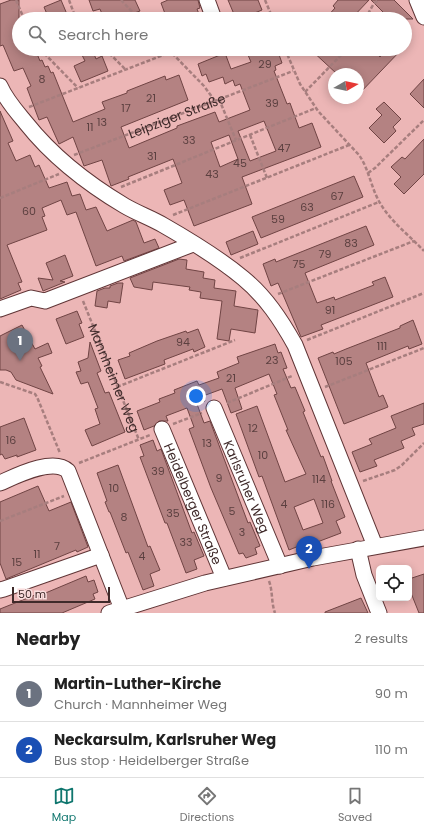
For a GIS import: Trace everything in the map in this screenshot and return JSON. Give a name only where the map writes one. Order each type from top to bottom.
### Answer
[{"type":"street","points":[[207,0],[211,12]]},
{"type":"street","points":[[417,0],[424,17]]},
{"type":"street","points":[[0,86],[16,112],[32,131],[66,165],[125,206],[162,225],[225,264],[245,279],[264,299],[283,323],[295,345],[375,546]]},
{"type":"street","points":[[0,309],[31,298],[45,301],[193,244]]},
{"type":"street","name":"Karlsruher Weg","points":[[214,408],[280,566]]},
{"type":"street","name":"Heidelberger Straße","points":[[162,429],[224,578]]},
{"type":"street","points":[[0,483],[35,469],[64,468],[68,471],[101,555],[115,611]]},
{"type":"street","name":"Heidelberger Straße","points":[[115,611],[180,590],[224,578],[358,549],[424,538]]},
{"type":"street","points":[[358,549],[364,575],[379,613]]},
{"type":"street","points":[[0,590],[101,555]]},
{"type":"path","points":[[16,0],[21,12]]},
{"type":"path","points":[[69,0],[73,12]]},
{"type":"path","points":[[121,0],[132,12]]},
{"type":"path","points":[[265,0],[270,12]]},
{"type":"path","points":[[370,12],[378,0]]},
{"type":"path","points":[[47,56],[78,88]]},
{"type":"path","points":[[112,56],[125,69]]},
{"type":"path","points":[[16,112],[160,56]]},
{"type":"path","points":[[175,56],[204,86],[215,101]]},
{"type":"path","points":[[287,56],[293,71],[316,108],[363,161],[379,202],[388,215],[424,251]]},
{"type":"path","points":[[305,92],[340,56]]},
{"type":"path","name":"Leipziger Straße","points":[[0,198],[66,165],[215,101],[293,71]]},
{"type":"path","points":[[219,100],[236,140]]},
{"type":"path","points":[[106,193],[316,108]]},
{"type":"path","points":[[368,173],[424,120]]},
{"type":"path","points":[[250,135],[267,178]]},
{"type":"path","points":[[162,225],[173,215],[349,145]]},
{"type":"path","points":[[225,264],[379,202]]},
{"type":"path","points":[[264,299],[414,241]]},
{"type":"path","name":"Mannheimer Weg","points":[[64,468],[139,440],[78,288]]},
{"type":"path","points":[[295,345],[424,294]]},
{"type":"path","points":[[117,387],[235,340]]},
{"type":"path","points":[[313,391],[424,348]]},
{"type":"path","points":[[0,382],[35,394],[64,461],[64,468]]},
{"type":"path","points":[[351,485],[395,470],[424,443]]},
{"type":"path","points":[[0,521],[76,491]]},
{"type":"path","points":[[271,586],[272,604],[275,613]]},
{"type":"building","points":[[11,0],[19,0],[19,12],[12,12],[12,56],[38,56],[40,61],[42,60],[45,67],[48,66],[51,73],[53,72],[73,122],[105,109],[102,102],[127,93],[127,91],[165,76],[166,80],[179,75],[188,100],[121,127],[129,148],[177,128],[177,126],[215,112],[219,122],[250,110],[240,84],[235,86],[233,80],[225,84],[223,77],[209,82],[206,74],[202,76],[198,64],[218,56],[226,56],[231,69],[251,62],[248,56],[280,56],[282,63],[275,66],[276,70],[274,71],[287,104],[290,103],[299,128],[312,123],[321,147],[242,177],[252,204],[194,226],[184,200],[170,205],[164,190],[182,183],[173,159],[128,177],[129,179],[111,186],[102,160],[84,166],[73,137],[59,144],[47,117],[39,120],[27,88],[31,86],[23,68],[14,71],[3,45],[0,46],[0,4]],"holes":[[[264,121],[276,151],[250,161],[238,131]],[[229,135],[238,159],[220,167],[211,142]]]},
{"type":"building","points":[[61,0],[66,12],[46,12],[44,7]]},
{"type":"building","points":[[89,0],[135,0],[140,11],[101,12],[100,9],[93,11]]},
{"type":"building","points":[[168,0],[198,0],[200,8],[197,9],[198,12],[164,12],[161,3]]},
{"type":"building","points":[[228,0],[258,0],[262,10],[257,12],[233,12]]},
{"type":"building","points":[[338,0],[369,0],[358,12],[331,12],[335,8],[333,6]]},
{"type":"building","points":[[371,0],[394,0],[406,12],[383,12]]},
{"type":"building","points":[[82,56],[95,56],[96,59],[102,56],[108,71],[81,82],[74,66],[85,61]]},
{"type":"building","points":[[318,56],[380,57],[395,56],[364,89],[364,68],[331,68]]},
{"type":"building","points":[[424,79],[424,108],[410,94]]},
{"type":"building","points":[[384,102],[401,119],[393,127],[396,131],[384,143],[369,128],[382,115],[376,109]]},
{"type":"building","points":[[0,111],[13,141],[8,143],[16,161],[30,155],[35,167],[39,165],[49,188],[67,182],[72,196],[80,194],[86,210],[96,207],[107,231],[133,220],[136,222],[144,243],[155,239],[159,248],[124,261],[122,256],[96,266],[76,212],[67,215],[61,200],[42,208],[45,216],[42,217],[47,230],[7,245],[22,282],[18,283],[21,290],[0,299]]},
{"type":"building","points":[[424,139],[424,174],[404,194],[394,184],[401,177],[391,167],[402,157],[405,159]]},
{"type":"building","points":[[354,176],[363,197],[261,238],[252,217]]},
{"type":"building","points":[[366,226],[374,245],[305,273],[317,303],[334,297],[335,300],[374,285],[372,282],[385,277],[393,297],[321,325],[323,329],[301,337],[278,283],[271,286],[263,264],[275,259],[276,262]]},
{"type":"building","points":[[253,231],[258,244],[231,255],[226,242]]},
{"type":"building","points":[[65,255],[73,276],[60,281],[65,282],[43,291],[38,278],[53,280],[46,263]]},
{"type":"building","points":[[179,259],[187,260],[186,269],[204,272],[203,278],[215,280],[214,288],[236,291],[234,306],[258,310],[255,333],[231,329],[229,341],[217,339],[222,301],[200,298],[201,292],[189,290],[190,287],[153,282],[152,290],[134,287],[130,278]]},
{"type":"building","points":[[123,283],[120,303],[108,301],[107,308],[95,306],[97,291],[110,288],[110,286]]},
{"type":"building","points":[[77,311],[82,323],[79,324],[84,337],[66,344],[56,319]]},
{"type":"building","points":[[413,320],[422,344],[409,349],[408,346],[366,363],[379,397],[383,395],[388,407],[344,424],[318,358],[333,352],[334,354],[400,328],[400,326]]},
{"type":"building","points":[[22,325],[35,349],[48,343],[52,353],[38,358],[42,366],[40,367],[53,394],[16,380],[11,372],[0,370],[0,336]]},
{"type":"building","points":[[198,329],[205,347],[194,352],[193,349],[164,360],[165,364],[125,379],[118,360],[130,356],[129,353],[157,341],[186,331],[187,333]]},
{"type":"building","points":[[90,342],[101,371],[97,373],[105,393],[109,392],[125,432],[92,446],[85,430],[100,424],[95,409],[98,408],[88,382],[81,384],[76,372],[81,371],[78,362],[88,358]]},
{"type":"building","points":[[275,344],[278,353],[281,352],[287,368],[283,369],[291,388],[295,387],[305,411],[303,412],[321,457],[323,456],[345,517],[336,521],[341,533],[312,544],[311,541],[289,550],[262,476],[259,477],[236,414],[257,406],[285,482],[306,474],[286,430],[288,430],[274,395],[277,394],[269,374],[235,388],[242,409],[231,413],[222,389],[203,396],[205,401],[197,404],[204,423],[210,421],[248,523],[250,522],[260,546],[255,548],[257,554],[246,558],[243,553],[239,554],[211,488],[189,429],[194,427],[187,408],[166,416],[168,421],[159,421],[154,426],[144,430],[137,411],[160,402],[159,399],[175,393],[174,390],[197,381],[199,385],[219,378],[217,372],[239,363],[237,357]],"holes":[[[314,499],[323,523],[303,530],[294,507]]]},
{"type":"building","points":[[424,403],[424,424],[412,428],[415,435],[401,441],[404,448],[374,460],[377,466],[360,472],[352,452],[372,444],[369,439],[396,428],[391,416]]},
{"type":"building","points":[[24,418],[36,450],[17,457],[17,455],[5,459],[2,454],[0,455],[0,427]]},
{"type":"building","points":[[153,440],[157,451],[161,449],[192,533],[194,532],[204,556],[194,560],[197,569],[186,573],[140,457],[144,456],[140,445]]},
{"type":"building","points":[[118,465],[148,547],[150,546],[160,570],[150,574],[154,586],[143,590],[128,552],[126,553],[105,502],[107,501],[97,473]]},
{"type":"building","points":[[38,486],[49,511],[71,502],[88,547],[77,552],[76,550],[6,579],[0,563],[0,502]]},
{"type":"building","points":[[424,574],[424,613],[419,613],[412,596],[412,578]]},
{"type":"building","points":[[86,576],[88,582],[94,580],[98,592],[93,594],[95,599],[62,613],[0,613],[0,609],[35,595],[36,597]]},
{"type":"building","points":[[361,598],[368,613],[325,613],[325,612]]},
{"type":"place","name":"Martin-Luther-Kirche","points":[[20,361]]},
{"type":"place","name":"Neckarsulm, Karlsruher Weg","points":[[309,569]]}]
